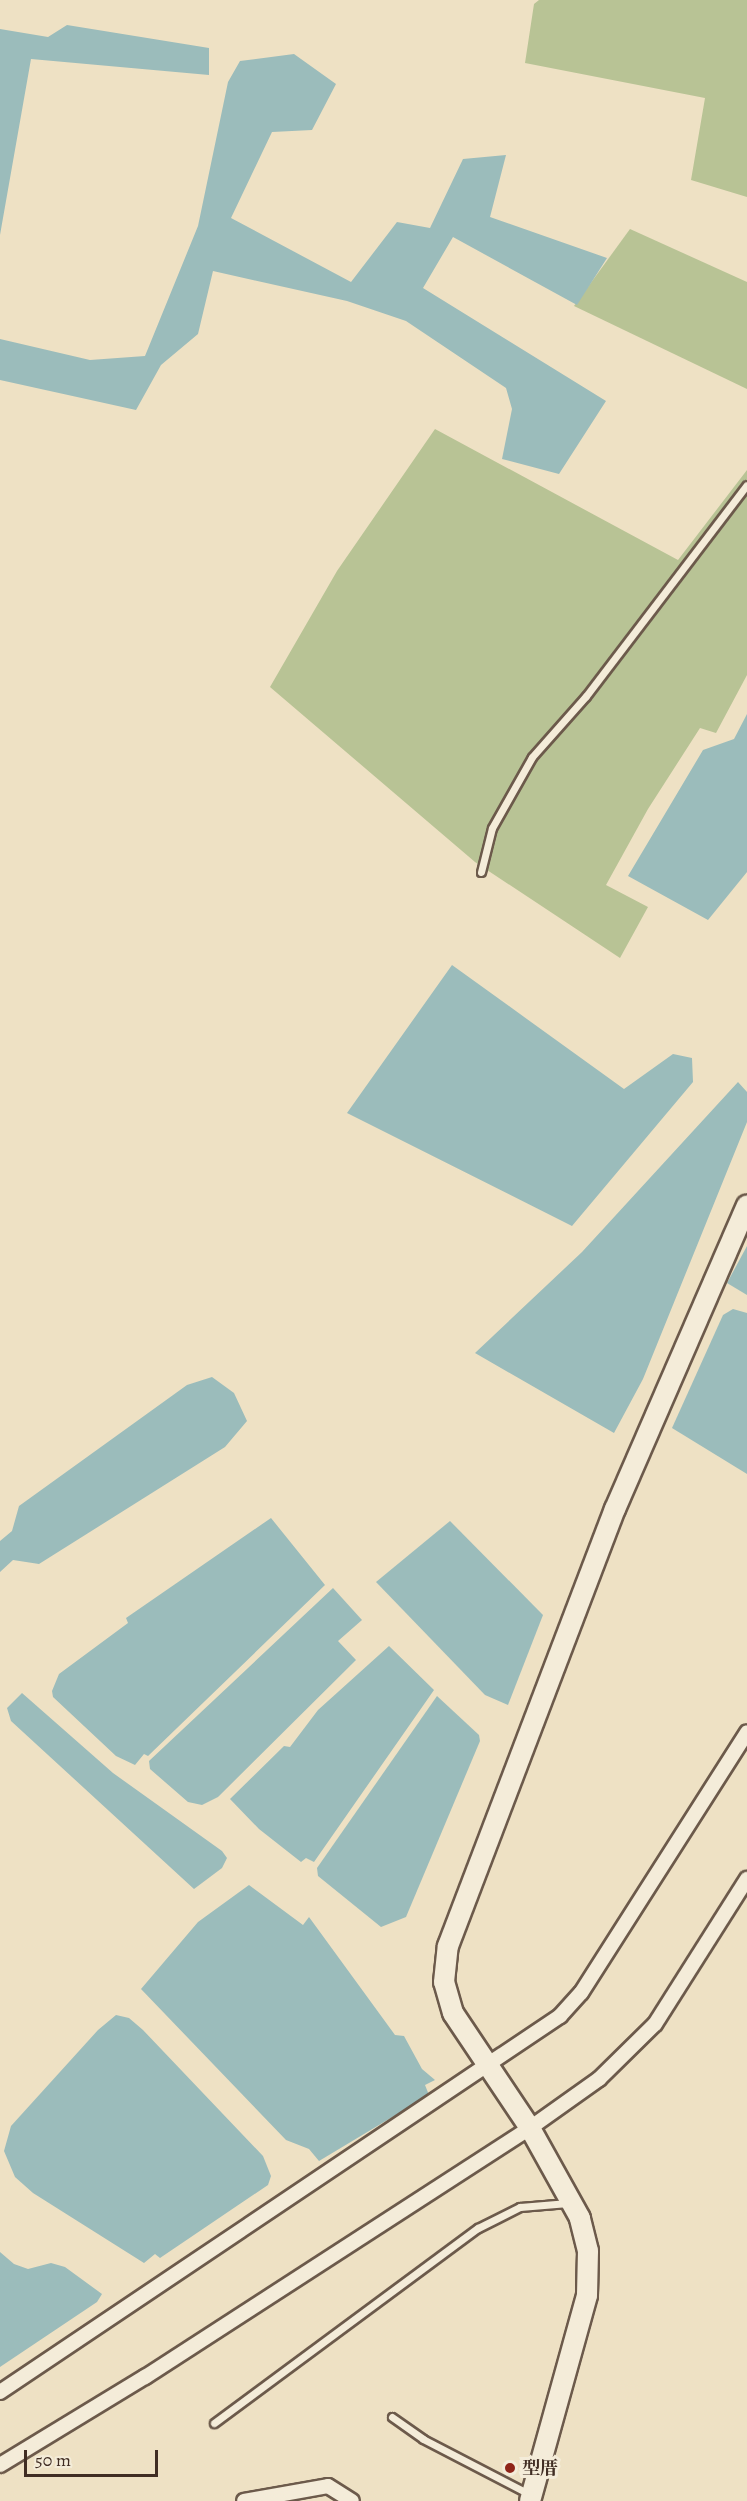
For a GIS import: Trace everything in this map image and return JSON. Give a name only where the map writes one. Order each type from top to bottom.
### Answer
[{"type":"street","points":[[531,2498],[587,2295],[588,2251],[571,2203],[527,2124],[453,2013],[444,1982],[448,1946],[615,1509],[747,1206]]},
{"type":"street","points":[[0,2392],[495,2073],[560,2016],[581,1993],[747,1732]]},
{"type":"street","points":[[0,2465],[145,2377],[527,2124],[599,2079],[655,2024],[747,1879]]},
{"type":"street","points":[[244,2501],[328,2486],[352,2501]]},
{"type":"lane","points":[[481,872],[492,828],[532,758],[586,696],[747,485]]},
{"type":"lane","points":[[214,2423],[478,2228],[520,2207],[571,2203]]},
{"type":"lane","points":[[392,2417],[423,2439],[531,2498]]},
{"type":"green space","points":[[539,0],[747,0],[747,197],[691,180],[705,98],[525,63],[534,4]]},
{"type":"green space","points":[[630,229],[747,282],[747,389],[574,306]]},
{"type":"green space","points":[[435,429],[678,560],[747,470],[747,675],[716,733],[700,728],[648,809],[606,885],[648,907],[620,958],[475,862],[270,687],[337,571]]},
{"type":"water","points":[[67,25],[209,48],[209,75],[31,59],[0,235],[0,29],[48,37]]},
{"type":"water","points":[[294,54],[336,84],[312,130],[272,132],[231,218],[351,282],[397,222],[430,228],[463,159],[506,155],[490,217],[607,258],[577,305],[453,237],[423,288],[606,401],[559,474],[502,459],[512,409],[506,388],[406,321],[347,301],[213,271],[198,334],[161,365],[136,410],[0,380],[0,339],[90,360],[145,356],[198,226],[228,82],[240,61]]},
{"type":"water","points":[[747,714],[747,872],[708,920],[628,876],[703,750],[734,739]]},
{"type":"water","points":[[452,965],[624,1089],[673,1054],[692,1058],[693,1082],[572,1226],[347,1113]]},
{"type":"water","points":[[738,1082],[747,1092],[747,1122],[643,1379],[614,1433],[475,1353],[582,1252]]},
{"type":"water","points":[[747,1246],[747,1295],[727,1283]]},
{"type":"water","points":[[733,1309],[747,1313],[747,1474],[672,1428],[723,1315]]},
{"type":"water","points":[[212,1377],[234,1393],[247,1421],[225,1447],[39,1564],[13,1560],[0,1572],[0,1541],[12,1531],[19,1506],[187,1385]]},
{"type":"water","points":[[271,1518],[325,1585],[148,1756],[144,1754],[135,1765],[116,1756],[53,1697],[52,1691],[59,1674],[128,1623],[126,1618]]},
{"type":"water","points":[[450,1521],[543,1615],[508,1705],[485,1695],[376,1582]]},
{"type":"water","points":[[333,1588],[362,1620],[338,1641],[356,1660],[218,1797],[202,1805],[188,1802],[150,1769],[149,1761]]},
{"type":"water","points":[[389,1646],[434,1690],[314,1862],[306,1858],[301,1862],[259,1829],[230,1799],[284,1746],[290,1747],[318,1710]]},
{"type":"water","points":[[22,1693],[113,1773],[222,1851],[227,1858],[222,1868],[194,1889],[11,1721],[7,1708]]},
{"type":"water","points":[[437,1696],[479,1735],[480,1741],[406,1917],[381,1927],[318,1876],[317,1868]]},
{"type":"water","points":[[249,1885],[303,1925],[309,1917],[395,2035],[404,2036],[422,2069],[435,2080],[425,2085],[429,2095],[319,2161],[309,2149],[286,2140],[141,1989],[198,1922]]},
{"type":"water","points":[[116,2015],[129,2018],[143,2030],[263,2156],[271,2176],[268,2185],[160,2258],[155,2254],[144,2263],[33,2193],[15,2177],[4,2151],[11,2126],[98,2030]]},
{"type":"water","points":[[0,2252],[14,2264],[28,2269],[51,2263],[65,2267],[102,2294],[97,2302],[0,2367]]},
{"type":"place","name":"型厝","points":[[510,2468]]}]
